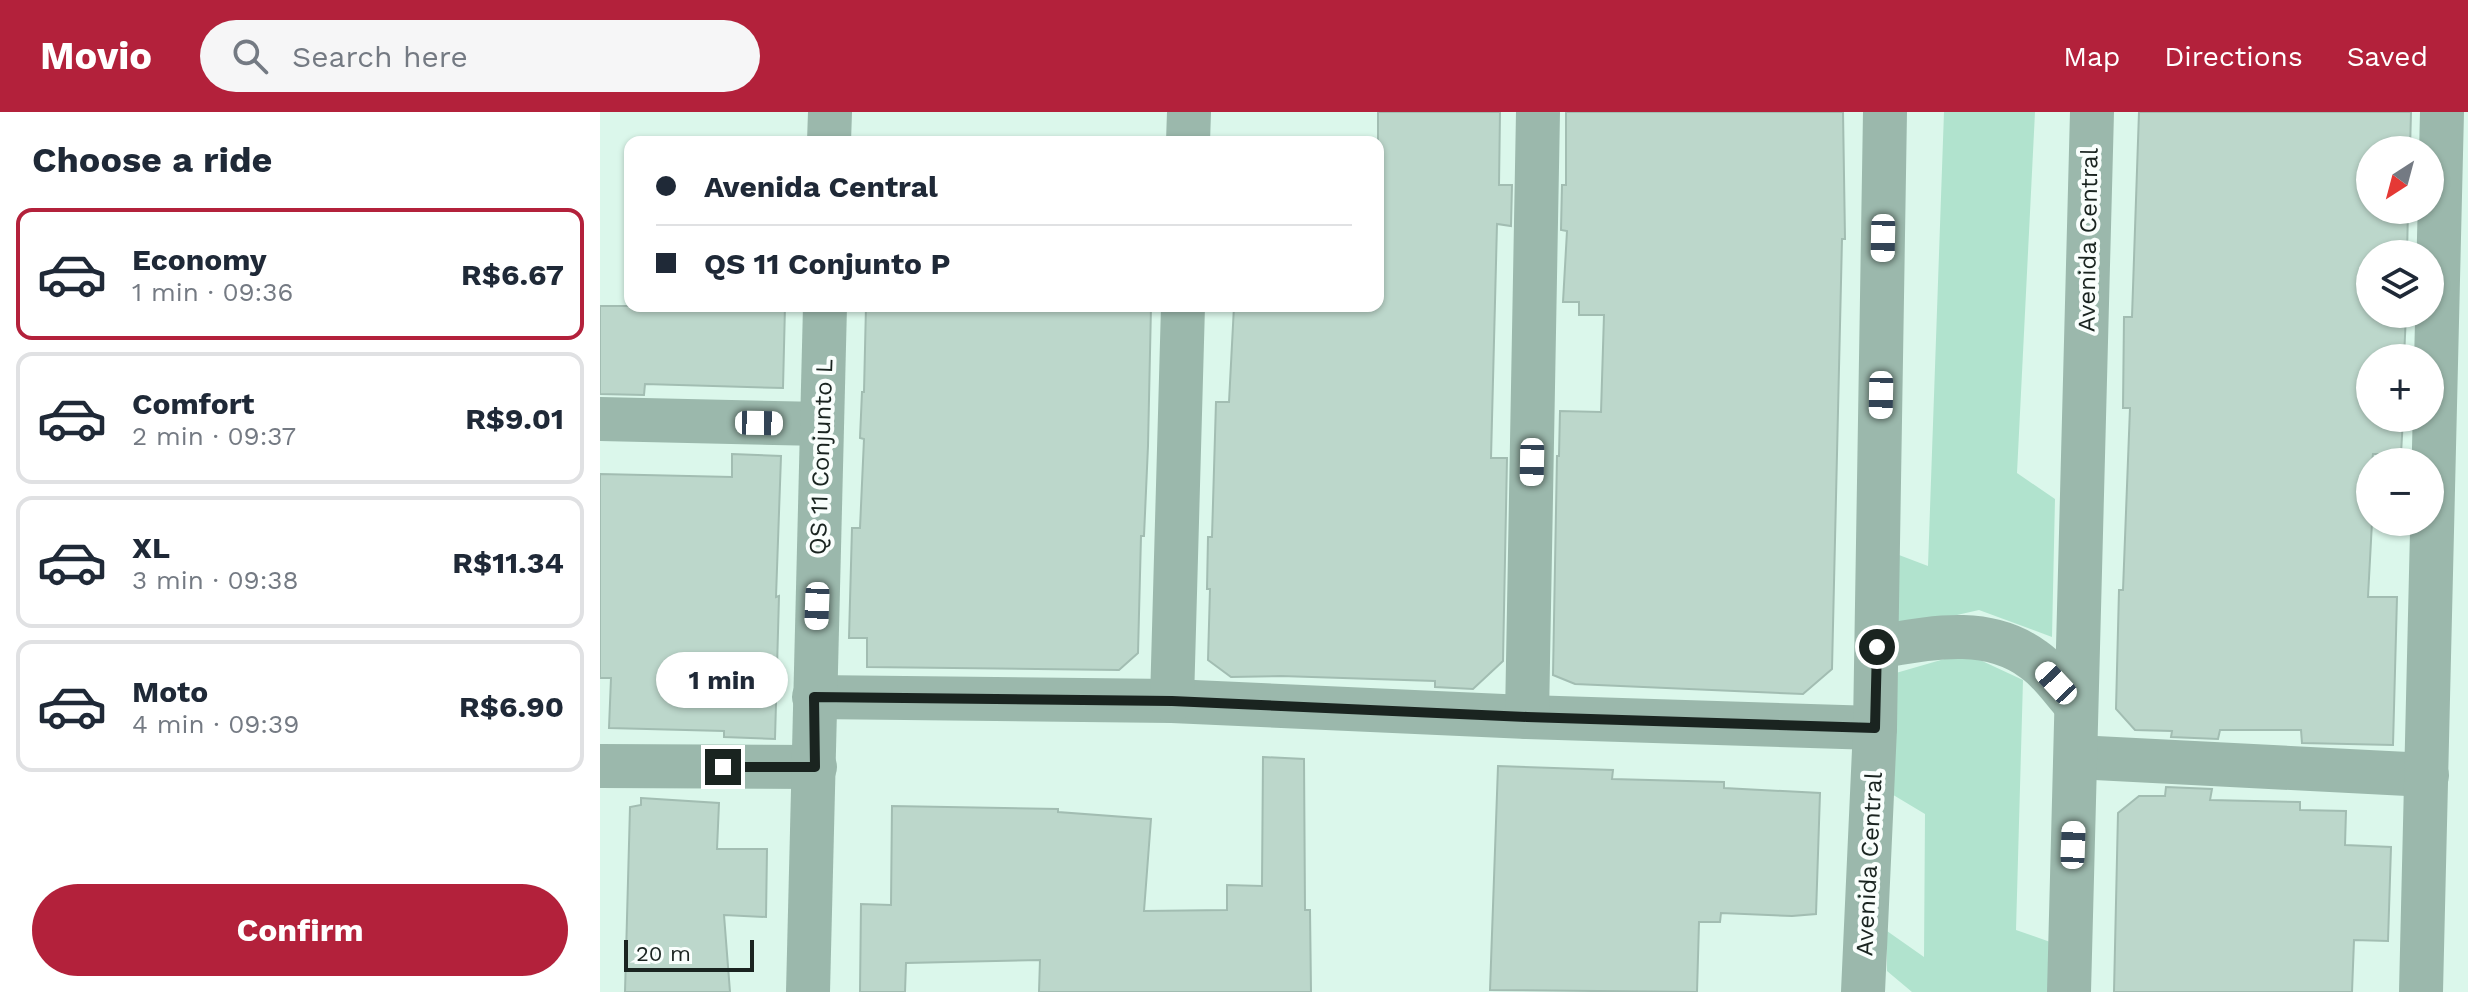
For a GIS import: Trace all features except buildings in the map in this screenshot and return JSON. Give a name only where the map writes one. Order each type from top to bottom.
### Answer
[{"type":"street","points":[[829,136],[830,112]]},
{"type":"street","points":[[1188,136],[1189,112]]},
{"type":"street","points":[[1527,717],[1538,112]]},
{"type":"street","name":"Avenida Central","points":[[1863,992],[1875,728],[1885,112]]},
{"type":"street","name":"Avenida Central","points":[[2069,992],[2092,112]]},
{"type":"street","points":[[2421,992],[2442,112]]},
{"type":"street","name":"QS 11 Conjunto L","points":[[808,992],[825,312]]},
{"type":"street","points":[[1172,701],[1183,312]]},
{"type":"street","points":[[600,419],[822,424]]},
{"type":"street","points":[[1877,647],[1959,636],[2010,645],[2036,661],[2076,705]]},
{"type":"street","points":[[814,697],[1172,701],[1875,728]]},
{"type":"street","points":[[2076,757],[2427,775]]},
{"type":"street","points":[[600,766],[815,767]]},
{"type":"green space","points":[[1944,112],[2035,112],[2017,473],[2055,499],[2052,637],[1979,610],[1895,629],[1899,555],[1928,566]]},
{"type":"green space","points":[[1965,653],[2023,680],[2016,930],[2053,943],[2048,992],[1912,992],[1887,971],[1887,931],[1924,957],[1925,814],[1890,793],[1896,673]]},
{"type":"route","points":[[723,767],[815,767],[814,697],[1172,701],[1875,728],[1877,647]]}]
